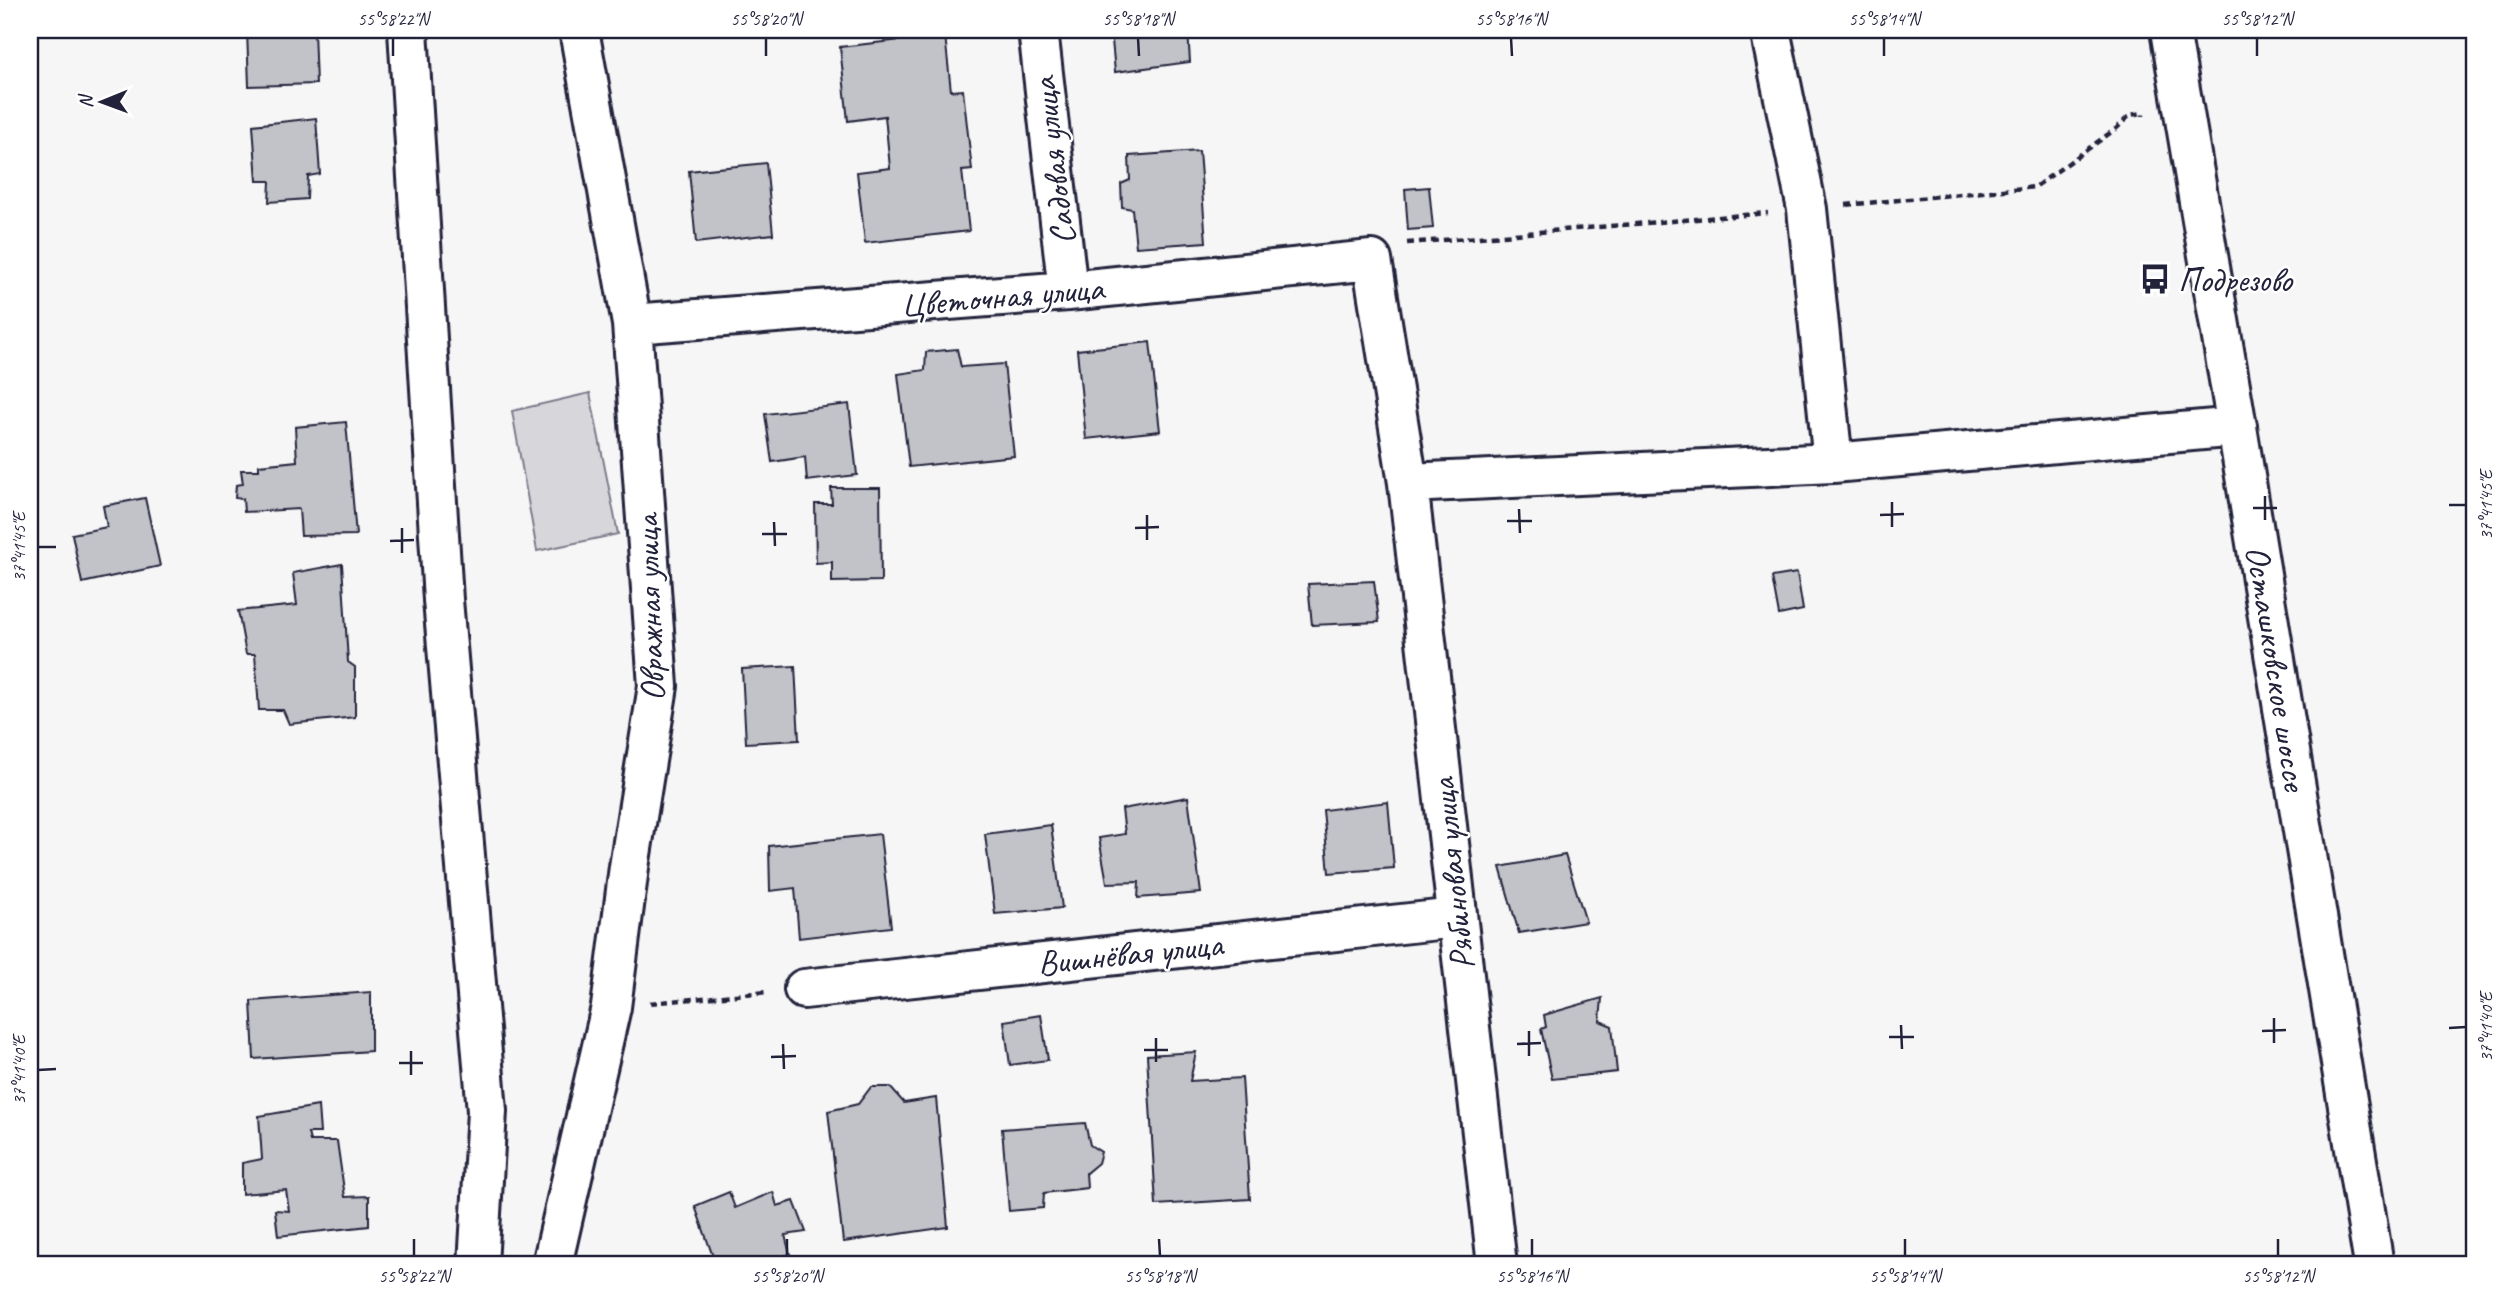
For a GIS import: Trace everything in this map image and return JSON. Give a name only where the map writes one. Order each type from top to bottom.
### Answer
[{"type":"street","points":[[408,30],[443,600],[487,1111],[478,1265]]},
{"type":"street","name":"Овражная улица","points":[[552,1265],[611,1007],[629,867],[658,686],[632,324],[579,30]]},
{"type":"street","name":"Садовая улица","points":[[1038,30],[1068,291]]},
{"type":"street","points":[[1770,30],[1807,209],[1833,463]]},
{"type":"street","name":"Осташковское шоссе","points":[[2169,30],[2374,1265]]},
{"type":"street","name":"Цветочная улица","points":[[632,324],[1068,291],[1372,260]]},
{"type":"street","name":"Рябиновая улица","points":[[1372,260],[1408,483],[1497,1265]]},
{"type":"street","points":[[1408,483],[1833,463],[2237,427]]},
{"type":"street","name":"Вишнёвая улица","points":[[804,989],[1456,918]]},
{"type":"path","points":[[1372,260],[1409,242],[2035,187],[2117,128],[2130,115],[2143,113]]},
{"type":"path","points":[[611,1007],[804,989]]},
{"type":"shaded area","points":[[590,393],[618,534],[537,551],[512,411]]},
{"type":"building","points":[[247,30],[314,30],[316,84],[249,86]]},
{"type":"building","points":[[1111,30],[1188,30],[1190,62],[1115,72]]},
{"type":"building","points":[[945,35],[951,91],[963,90],[972,170],[962,171],[969,231],[865,243],[857,172],[890,168],[885,116],[848,121],[840,47]]},
{"type":"building","points":[[316,118],[320,174],[308,176],[307,199],[269,202],[270,181],[257,181],[253,125]]},
{"type":"building","points":[[1199,151],[1206,242],[1136,247],[1132,209],[1122,207],[1121,184],[1130,180],[1129,156]]},
{"type":"building","points":[[766,163],[773,234],[696,243],[689,171]]},
{"type":"building","points":[[1429,187],[1433,228],[1408,230],[1405,189]]},
{"type":"building","points":[[1150,342],[1160,431],[1086,439],[1077,350]]},
{"type":"building","points":[[957,349],[961,367],[1004,364],[1014,456],[909,467],[898,374],[925,370],[926,352]]},
{"type":"building","points":[[849,404],[857,475],[807,481],[805,457],[772,462],[765,414]]},
{"type":"building","points":[[346,422],[356,535],[301,536],[299,509],[244,512],[243,499],[235,498],[236,485],[243,484],[241,470],[259,470],[259,465],[297,461],[295,427]]},
{"type":"building","points":[[831,488],[880,488],[881,581],[832,582],[832,562],[816,563],[815,504],[832,504]]},
{"type":"building","points":[[145,498],[160,566],[82,583],[72,534],[107,527],[103,506]]},
{"type":"building","points":[[342,564],[348,662],[355,667],[355,717],[289,724],[283,710],[259,710],[255,654],[246,654],[238,611],[297,605],[293,573]]},
{"type":"building","points":[[1797,573],[1803,610],[1779,615],[1772,577]]},
{"type":"building","points":[[1374,581],[1379,622],[1312,625],[1308,584]]},
{"type":"building","points":[[795,666],[799,740],[746,743],[742,669]]},
{"type":"building","points":[[1188,797],[1201,893],[1138,898],[1139,882],[1107,883],[1099,838],[1125,834],[1122,809]]},
{"type":"building","points":[[1388,802],[1394,868],[1329,873],[1323,810]]},
{"type":"building","points":[[1051,825],[1062,908],[995,914],[985,834]]},
{"type":"building","points":[[880,834],[891,927],[799,938],[795,888],[770,891],[769,846]]},
{"type":"building","points":[[1565,855],[1586,922],[1519,933],[1500,867]]},
{"type":"building","points":[[371,992],[371,1051],[254,1059],[251,1001]]},
{"type":"building","points":[[1602,998],[1600,1021],[1612,1026],[1617,1072],[1552,1079],[1541,1029],[1546,1027],[1544,1015]]},
{"type":"building","points":[[1041,1015],[1048,1060],[1010,1065],[1004,1021]]},
{"type":"building","points":[[1196,1052],[1190,1081],[1242,1078],[1250,1199],[1156,1205],[1147,1055]]},
{"type":"building","points":[[871,1087],[890,1087],[904,1103],[936,1098],[948,1227],[843,1242],[828,1111],[858,1104]]},
{"type":"building","points":[[318,1106],[320,1133],[308,1133],[310,1141],[337,1141],[345,1197],[369,1196],[369,1226],[278,1236],[275,1210],[289,1211],[286,1190],[242,1194],[242,1163],[262,1159],[259,1116]]},
{"type":"building","points":[[1085,1123],[1090,1145],[1101,1152],[1098,1163],[1086,1173],[1087,1188],[1044,1193],[1043,1208],[1009,1211],[1002,1129]]},
{"type":"building","points":[[729,1192],[735,1208],[773,1192],[777,1206],[794,1201],[806,1232],[785,1235],[790,1254],[757,1265],[716,1265],[695,1206]]},
{"type":"place","name":"Подрезово","points":[[2155,279]]}]
